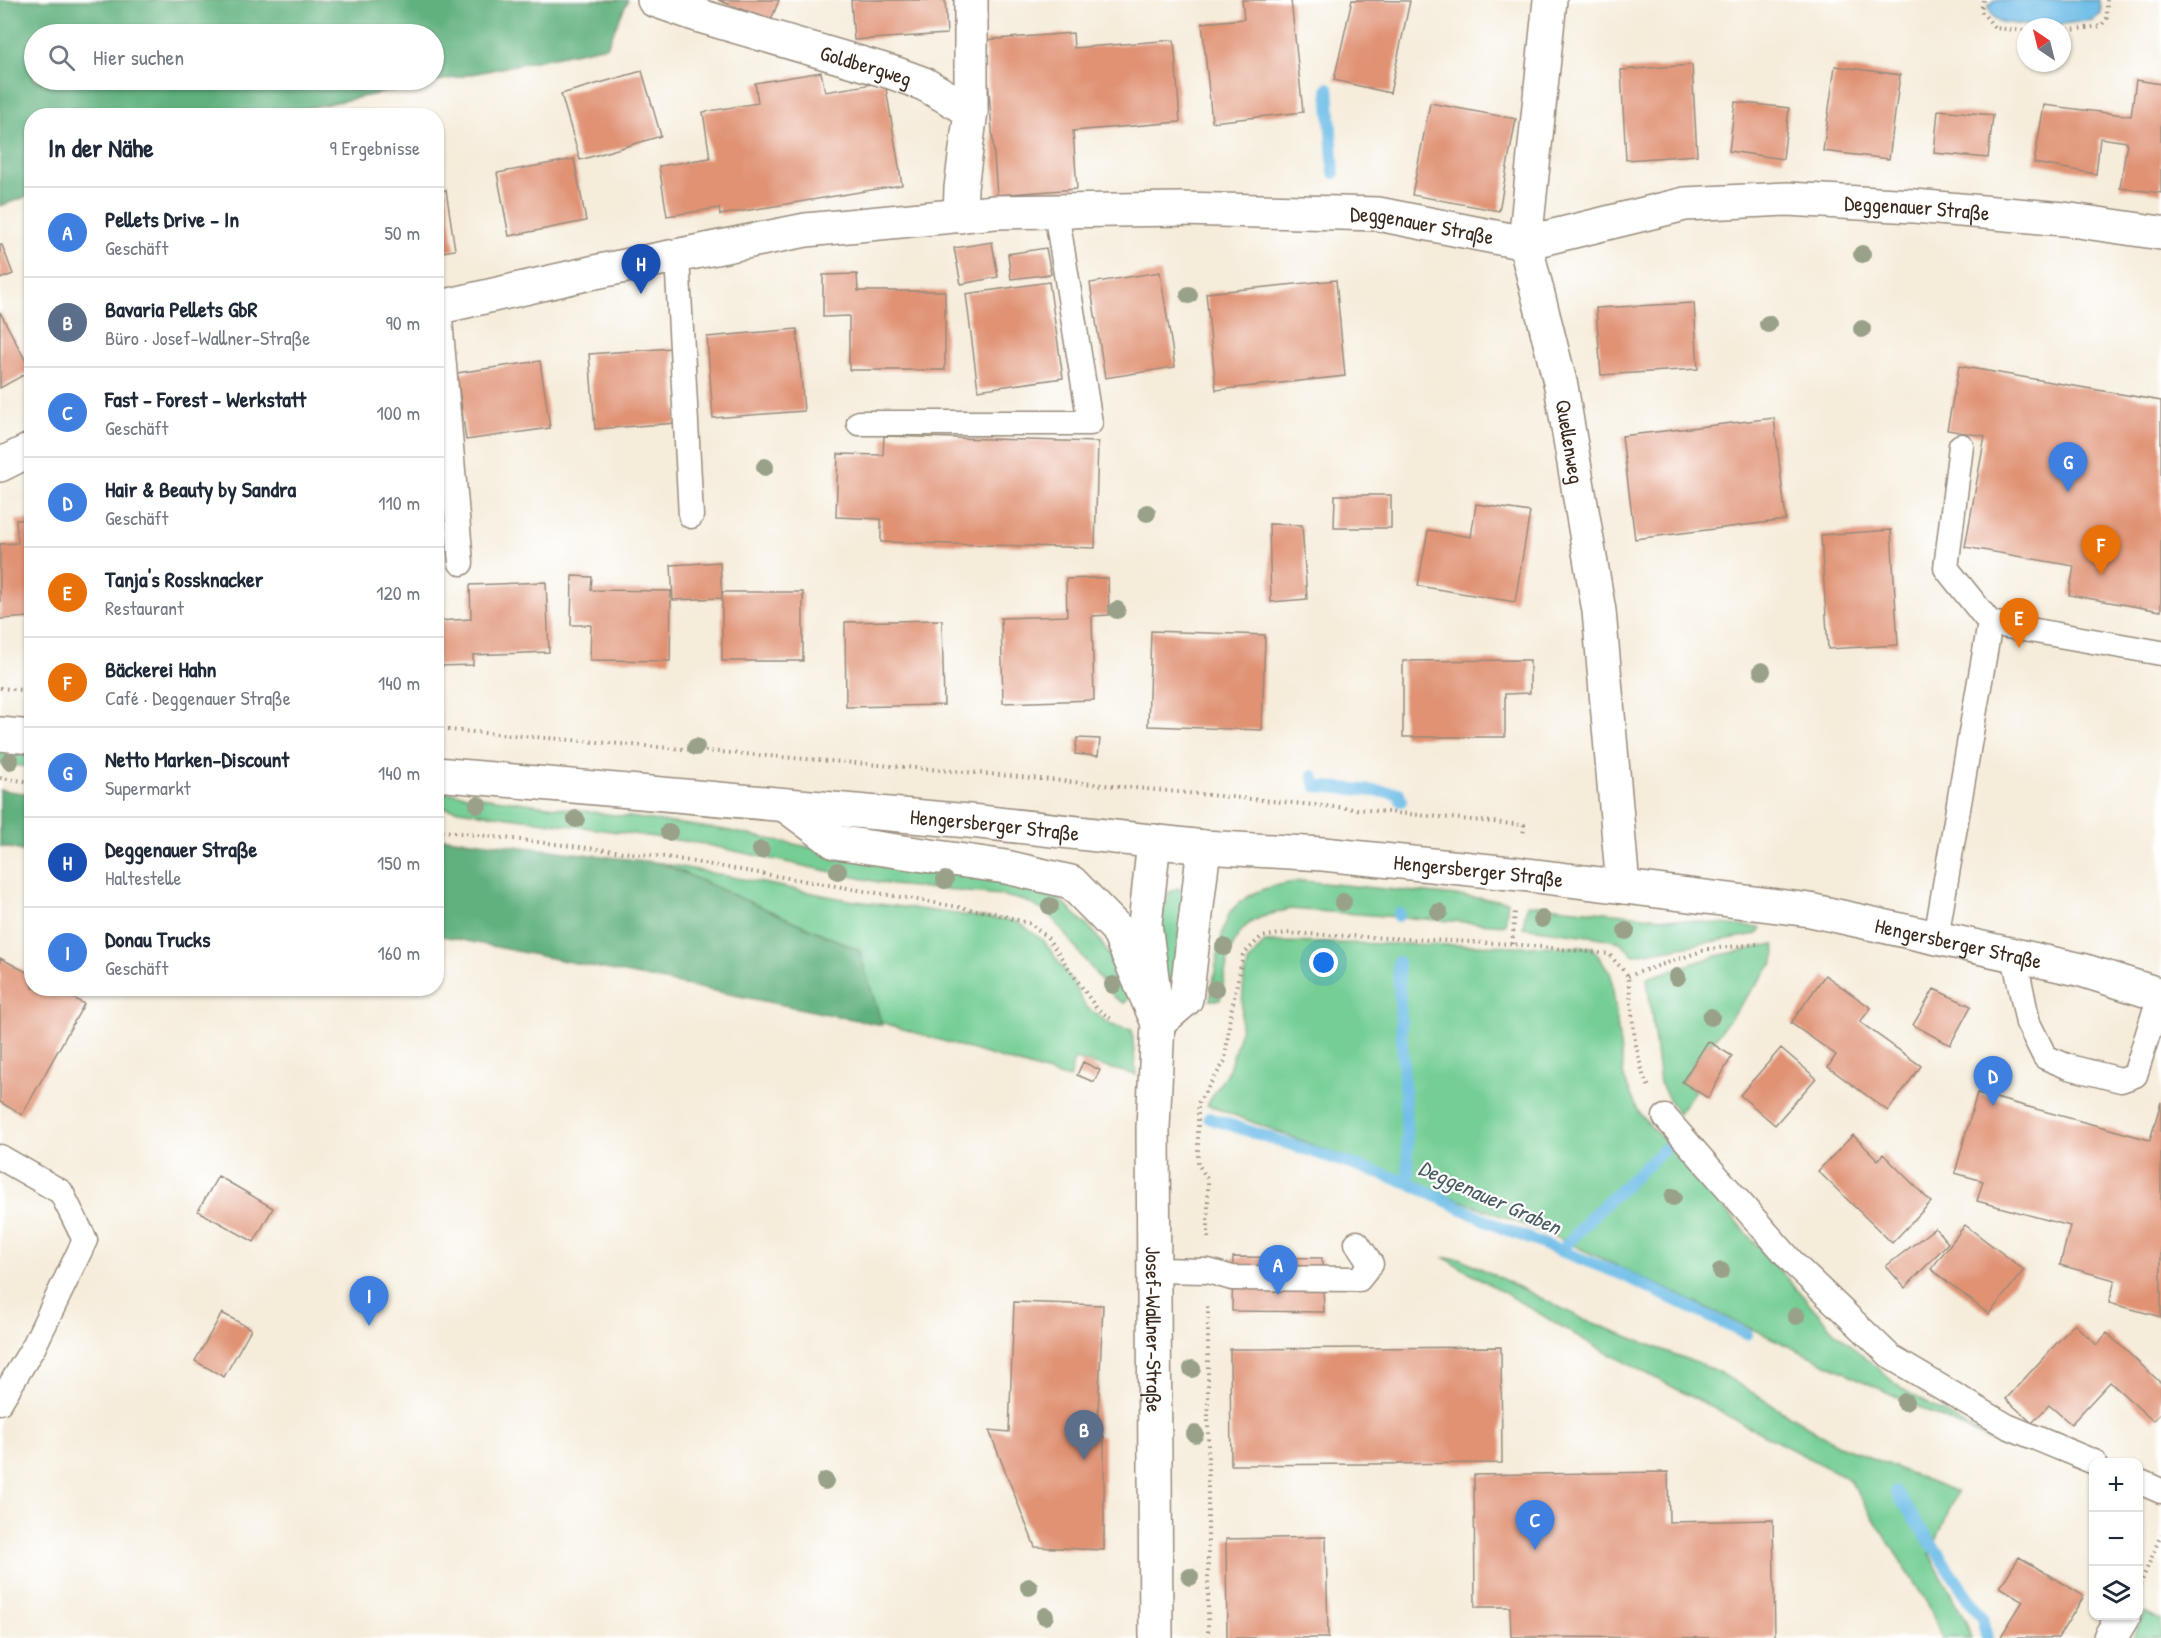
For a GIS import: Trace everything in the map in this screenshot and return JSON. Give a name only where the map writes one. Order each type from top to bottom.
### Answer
[{"type":"street","name":"Goldbergweg","points":[[654,0],[924,84],[971,111]]},
{"type":"street","points":[[960,216],[961,189],[971,111],[971,0]]},
{"type":"street","name":"Quellenweg","points":[[1550,0],[1525,243],[1561,386],[1599,610],[1623,887]]},
{"type":"street","name":"Deggenauer Straße","points":[[444,307],[595,272],[806,230],[995,212],[1180,209],[1378,214],[1525,243],[1685,204],[1787,199],[1914,206],[2064,219],[2161,233]]},
{"type":"street","points":[[0,465],[24,453]]},
{"type":"street","points":[[0,734],[24,736]]},
{"type":"street","name":"Hengersberger Straße","points":[[444,775],[980,822],[1204,847],[1323,854],[1520,874],[1810,910],[2082,970],[2160,995]]},
{"type":"street","name":"Hengersberger Straße","points":[[785,805],[836,842],[1006,867],[1071,882],[1118,929],[1158,1023]]},
{"type":"street","name":"Josef-Wallner-Straße","points":[[1154,841],[1145,924],[1158,1023],[1153,1127],[1156,1638]]},
{"type":"street","points":[[1158,1023],[1186,999],[1204,847]]},
{"type":"street","points":[[2110,1638],[2121,1620]]},
{"type":"lane","points":[[860,423],[1090,423],[1056,211]]},
{"type":"lane","points":[[677,256],[691,516]]},
{"type":"lane","points":[[444,375],[461,563]]},
{"type":"lane","points":[[1961,446],[1946,568],[1990,623],[2161,653]]},
{"type":"lane","points":[[1936,938],[1955,816],[1963,782],[1990,623]]},
{"type":"lane","points":[[2014,955],[2028,1023],[2045,1056],[2069,1067],[2121,1080],[2136,1076],[2160,995]]},
{"type":"lane","points":[[1665,1117],[1795,1265],[1892,1358],[2007,1426],[2089,1460]]},
{"type":"lane","points":[[0,1157],[62,1192],[85,1240],[34,1346],[0,1402]]},
{"type":"lane","points":[[1155,1270],[1208,1271],[1232,1278],[1359,1279],[1371,1264],[1357,1243]]},
{"type":"lane","points":[[2143,1483],[2161,1491]]},
{"type":"path","points":[[1983,0],[1981,11],[1995,28],[2017,30]]},
{"type":"path","points":[[2071,30],[2101,26],[2107,18],[2107,0]]},
{"type":"path","points":[[0,688],[24,690]]},
{"type":"path","points":[[444,730],[978,773],[1524,825]]},
{"type":"path","points":[[0,778],[24,781]]},
{"type":"path","points":[[444,831],[665,857],[1015,918],[1031,924],[1047,937],[1097,1009],[1115,1021],[1123,1022]]},
{"type":"path","points":[[1628,976],[1708,950],[1756,945],[1810,910]]},
{"type":"path","points":[[1208,1638],[1208,1180],[1198,1164],[1198,1103],[1225,1061],[1230,1017],[1243,955],[1261,937],[1286,933],[1512,944],[1609,954],[1628,976],[1635,1041],[1644,1078],[1665,1117]]},
{"type":"path","points":[[2143,1578],[2161,1535]]},
{"type":"green space","points":[[0,0],[628,0],[607,46],[444,80],[444,24],[24,24],[24,90],[395,90],[309,108],[24,108],[24,197],[0,206]]},
{"type":"green space","points":[[0,749],[24,751],[24,766],[0,764]]},
{"type":"green space","points":[[0,790],[24,793],[24,851],[0,846]]},
{"type":"green space","points":[[444,792],[725,830],[896,865],[1031,882],[1061,901],[1095,933],[1125,980],[1127,1001],[1124,1003],[1114,997],[1049,914],[1028,902],[1001,895],[892,885],[698,843],[444,808]]},
{"type":"green space","points":[[444,838],[661,863],[859,950],[882,1025],[444,936]]},
{"type":"green space","points":[[661,863],[848,900],[1018,922],[1044,941],[1073,983],[1085,1006],[1111,1025],[1132,1030],[1136,1075],[1074,1059],[1069,1079],[880,1022],[859,950]]},
{"type":"green space","points":[[1303,881],[1508,901],[1505,925],[1290,909],[1258,918],[1243,929],[1230,953],[1220,1000],[1210,1000],[1224,926],[1232,910],[1256,892]]},
{"type":"green space","points":[[1178,888],[1182,892],[1184,907],[1168,1002],[1158,926],[1169,892]]},
{"type":"green space","points":[[1527,904],[1761,928],[1757,934],[1634,955],[1620,942],[1523,927]]},
{"type":"green space","points":[[1265,942],[1592,947],[1611,974],[1624,1078],[1639,1113],[1834,1331],[1902,1389],[2000,1445],[1549,1234],[1207,1105],[1229,1069],[1240,1033],[1244,979],[1249,961]]},
{"type":"green space","points":[[1774,944],[1776,953],[1773,963],[1711,1043],[1708,1042],[1682,1081],[1695,1090],[1678,1115],[1660,1083],[1647,978],[1716,956]]},
{"type":"green space","points":[[1445,1258],[1460,1258],[1583,1319],[1717,1371],[1836,1444],[1957,1492],[1930,1555],[1966,1622],[1972,1638],[1942,1638],[1929,1606],[1849,1479],[1598,1348]]},
{"type":"green space","points":[[2146,1612],[2161,1620],[2161,1638],[2132,1638]]},
{"type":"water","points":[[1995,0],[2100,0],[2101,14],[2093,20],[2071,23],[2071,18],[2017,18],[2017,24],[1999,22],[1988,7]]},
{"type":"building","points":[[718,0],[779,0],[771,20]]},
{"type":"building","points":[[851,0],[945,0],[947,34],[854,40]]},
{"type":"building","points":[[1242,0],[1291,0],[1303,112],[1212,122],[1202,23],[1244,19]]},
{"type":"building","points":[[1352,0],[1410,1],[1390,93],[1334,80]]},
{"type":"building","points":[[1073,33],[1074,48],[1174,40],[1180,122],[1073,131],[1077,189],[997,195],[985,40]]},
{"type":"building","points":[[1692,65],[1697,155],[1626,160],[1621,70]]},
{"type":"building","points":[[1835,66],[1900,75],[1889,159],[1823,151]]},
{"type":"building","points":[[642,71],[661,136],[580,160],[561,94]]},
{"type":"building","points":[[821,72],[825,92],[885,82],[902,185],[720,215],[719,208],[667,216],[659,166],[710,158],[703,112],[758,103],[755,83]]},
{"type":"building","points":[[2136,80],[2161,84],[2161,193],[2120,188],[2127,142],[2100,138],[2096,174],[2034,163],[2044,105],[2131,116]]},
{"type":"building","points":[[1735,102],[1789,108],[1783,159],[1729,151]]},
{"type":"building","points":[[1430,103],[1516,119],[1499,211],[1412,195]]},
{"type":"building","points":[[1938,110],[1993,115],[1988,158],[1934,153]]},
{"type":"building","points":[[574,159],[586,221],[509,236],[497,173]]},
{"type":"building","points":[[444,190],[446,190],[455,250],[444,252]]},
{"type":"building","points":[[992,242],[998,277],[961,284],[954,248]]},
{"type":"building","points":[[0,245],[2,245],[13,274],[0,279]]},
{"type":"building","points":[[1046,248],[1051,274],[1011,279],[1008,254]]},
{"type":"building","points":[[1160,272],[1175,367],[1105,378],[1090,283]]},
{"type":"building","points":[[857,274],[858,291],[945,291],[945,370],[849,370],[849,316],[823,317],[823,275]]},
{"type":"building","points":[[1336,280],[1345,376],[1216,390],[1206,293]]},
{"type":"building","points":[[1049,282],[1063,378],[978,390],[966,294]]},
{"type":"building","points":[[1694,303],[1698,369],[1601,375],[1596,308]]},
{"type":"building","points":[[0,312],[24,358],[24,375],[0,388]]},
{"type":"building","points":[[797,329],[804,411],[713,418],[707,337]]},
{"type":"building","points":[[672,348],[677,423],[595,429],[589,354]]},
{"type":"building","points":[[540,361],[550,428],[466,440],[457,373]]},
{"type":"building","points":[[1959,366],[2161,401],[2161,611],[2069,595],[2074,566],[1965,547],[1985,436],[1947,430]]},
{"type":"building","points":[[1774,418],[1786,520],[1635,539],[1622,436]]},
{"type":"building","points":[[884,436],[1098,442],[1095,548],[881,542],[881,519],[836,517],[838,454],[883,455]]},
{"type":"building","points":[[1335,495],[1391,495],[1391,528],[1334,528]]},
{"type":"building","points":[[1476,504],[1530,512],[1515,602],[1418,586],[1428,530],[1471,537]]},
{"type":"building","points":[[16,520],[24,520],[24,618],[0,619],[0,544],[18,543]]},
{"type":"building","points":[[1269,524],[1302,525],[1307,599],[1271,602]]},
{"type":"building","points":[[1891,530],[1898,645],[1828,649],[1821,535]]},
{"type":"building","points":[[720,562],[722,598],[673,600],[671,565]]},
{"type":"building","points":[[572,576],[592,577],[591,590],[671,591],[670,661],[590,660],[591,625],[571,625]]},
{"type":"building","points":[[1108,578],[1109,615],[1092,616],[1094,700],[1003,703],[1001,618],[1067,616],[1066,579]]},
{"type":"building","points":[[546,582],[549,652],[473,655],[473,665],[444,666],[444,621],[471,619],[470,585]]},
{"type":"building","points":[[722,592],[803,592],[803,661],[722,661]]},
{"type":"building","points":[[942,620],[944,705],[846,707],[845,622]]},
{"type":"building","points":[[1151,631],[1265,635],[1262,730],[1148,726]]},
{"type":"building","points":[[1530,660],[1530,693],[1505,694],[1505,737],[1403,737],[1403,661]]},
{"type":"building","points":[[1077,738],[1100,739],[1098,756],[1075,754]]},
{"type":"building","points":[[0,958],[24,971],[24,996],[70,996],[84,1004],[22,1115],[0,1102]]},
{"type":"building","points":[[1825,975],[1871,1008],[1860,1022],[1921,1066],[1888,1111],[1828,1067],[1836,1055],[1791,1023]]},
{"type":"building","points":[[1934,989],[1971,1006],[1950,1045],[1913,1025]]},
{"type":"building","points":[[1708,1041],[1732,1056],[1708,1098],[1682,1082]]},
{"type":"building","points":[[1781,1048],[1816,1078],[1775,1125],[1740,1095]]},
{"type":"building","points":[[1083,1062],[1100,1070],[1094,1082],[1077,1075]]},
{"type":"building","points":[[1977,1093],[2150,1140],[2161,1102],[2161,1317],[2109,1303],[2115,1280],[2060,1265],[2070,1226],[1977,1201],[1983,1181],[1955,1173]]},
{"type":"building","points":[[1853,1135],[1878,1160],[1883,1154],[1931,1202],[1892,1243],[1818,1171]]},
{"type":"building","points":[[218,1176],[273,1208],[254,1242],[198,1211]]},
{"type":"building","points":[[1965,1225],[2024,1270],[1989,1314],[1931,1269]]},
{"type":"building","points":[[1935,1228],[1948,1243],[1905,1288],[1886,1266]]},
{"type":"building","points":[[1233,1257],[1322,1258],[1324,1312],[1232,1311]]},
{"type":"building","points":[[1014,1302],[1103,1305],[1097,1436],[1104,1436],[1104,1550],[1035,1547],[989,1430],[1009,1432]]},
{"type":"building","points":[[222,1313],[251,1329],[224,1377],[195,1361]]},
{"type":"building","points":[[2074,1324],[2097,1345],[2107,1333],[2161,1383],[2161,1413],[2153,1421],[2110,1382],[2071,1424],[2049,1405],[2032,1423],[2006,1399]]},
{"type":"building","points":[[1501,1347],[1502,1463],[1231,1465],[1230,1349]]},
{"type":"building","points":[[1668,1472],[1669,1522],[1773,1520],[1775,1638],[1511,1637],[1510,1607],[1475,1607],[1474,1475]]},
{"type":"building","points":[[1326,1537],[1328,1638],[1227,1638],[1226,1539]]},
{"type":"building","points":[[2019,1557],[2084,1596],[2058,1638],[2000,1638],[2023,1601],[2000,1587]]},
{"type":"waterway","points":[[1328,88],[1334,173]]},
{"type":"waterway","points":[[1313,776],[1316,786],[1399,793],[1401,801]]},
{"type":"waterway","points":[[1398,962],[1409,1183]]},
{"type":"waterway","name":"Deggenauer Graben","points":[[1209,1118],[1409,1183],[1502,1228],[1623,1275],[1746,1334]]},
{"type":"waterway","points":[[1561,1251],[1589,1219],[1664,1149]]},
{"type":"waterway","name":"Deggenauer Graben","points":[[1896,1492],[1982,1618],[1987,1638]]},
{"type":"place","name":"Deggenauer Straße","points":[[641,294]]},
{"type":"place","name":"Netto Marken-Discount","points":[[2068,492]]},
{"type":"place","name":"Bäckerei Hahn","points":[[2101,575]]},
{"type":"place","name":"Tanja's Rossknacker","points":[[2019,648]]},
{"type":"place","name":"Hair & Beauty by Sandra","points":[[1993,1106]]},
{"type":"place","name":"Pellets Drive - In","points":[[1278,1295]]},
{"type":"place","name":"Donau Trucks","points":[[369,1326]]},
{"type":"place","name":"Bavaria Pellets GbR","points":[[1084,1460]]},
{"type":"place","name":"Fast - Forest - Werkstatt","points":[[1535,1550]]}]
